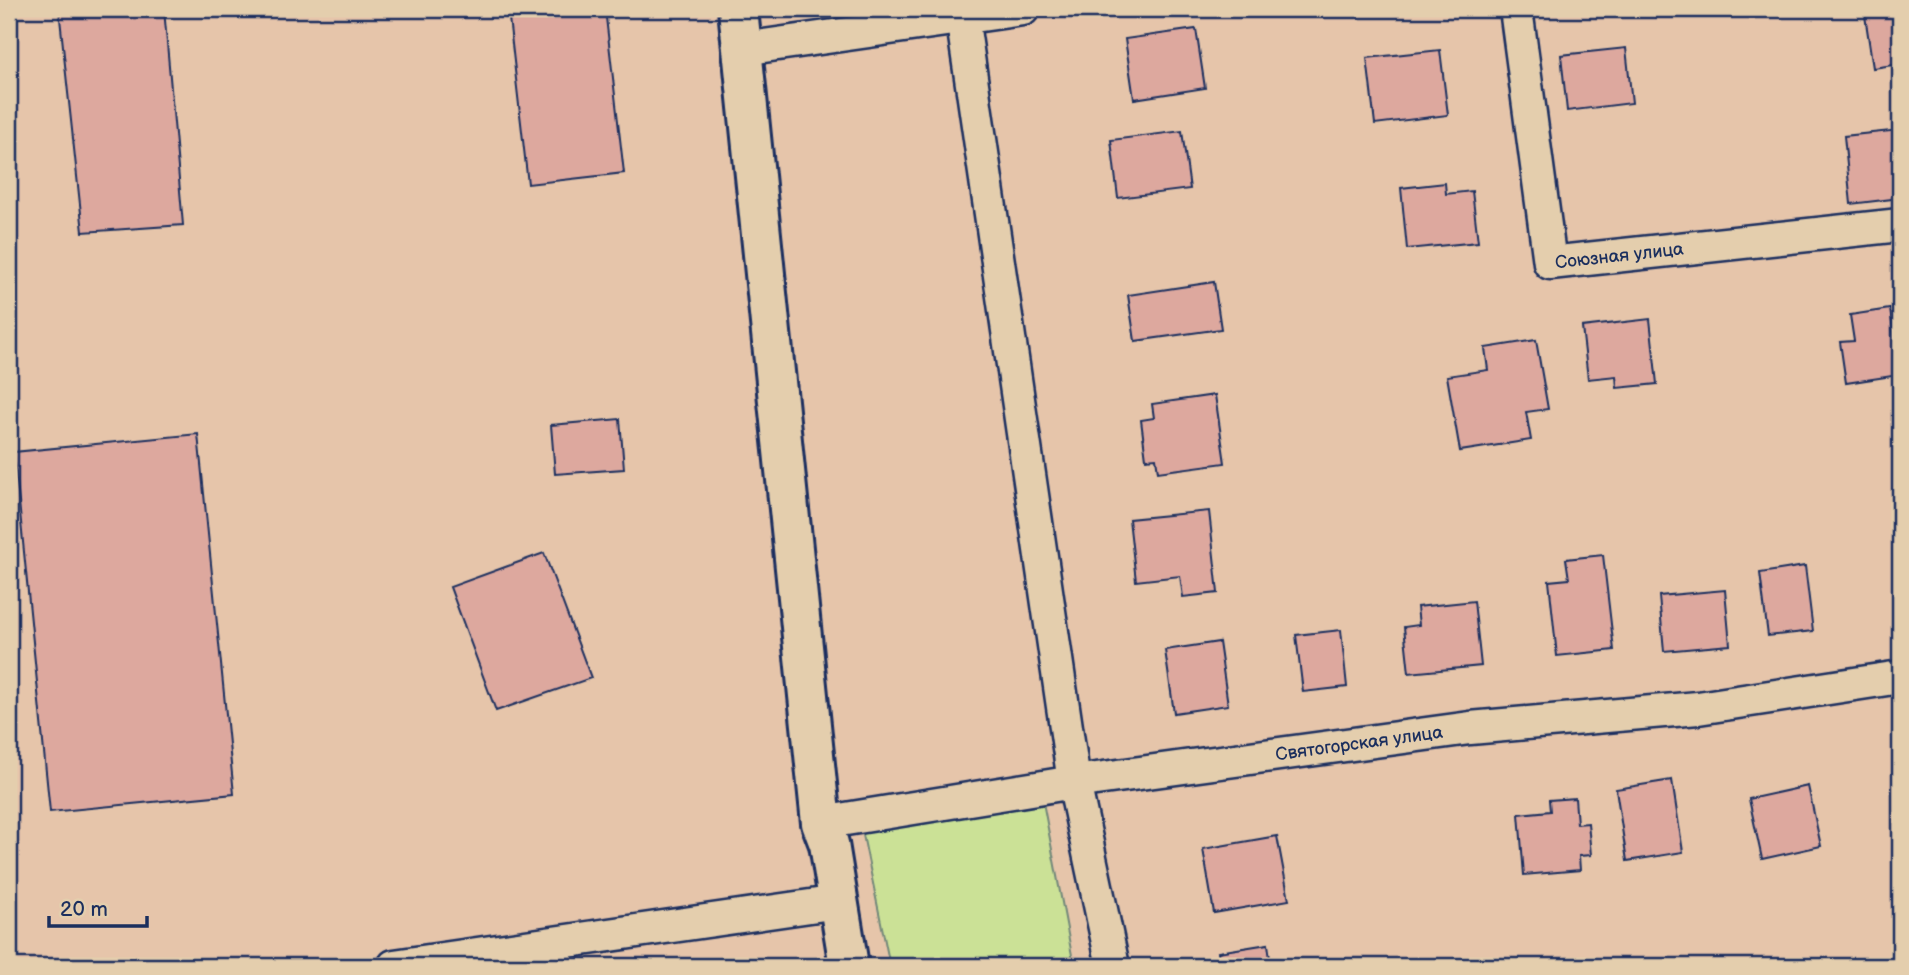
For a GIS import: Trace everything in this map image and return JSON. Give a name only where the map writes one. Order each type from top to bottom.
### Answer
[{"type":"main road","points":[[738,9],[821,823],[829,844],[849,966]]},
{"type":"street","points":[[743,49],[962,14],[1023,9]]},
{"type":"street","name":"Союзная улица","points":[[1516,9],[1550,263],[1900,225]]},
{"type":"street","points":[[962,14],[1074,782],[1113,966]]},
{"type":"street","name":"Святогорская улица","points":[[821,823],[1074,782],[1470,728],[1698,708],[1900,677]]},
{"type":"street","points":[[394,966],[838,902]]},
{"type":"green space","points":[[1043,802],[1074,966],[890,966],[862,830]]},
{"type":"building","points":[[59,9],[164,9],[183,225],[83,232]]},
{"type":"building","points":[[508,9],[605,9],[624,173],[528,184]]},
{"type":"building","points":[[1864,9],[1900,9],[1900,64],[1873,68]]},
{"type":"building","points":[[1196,29],[1205,88],[1134,99],[1125,39]]},
{"type":"building","points":[[1626,48],[1632,103],[1567,111],[1561,55]]},
{"type":"building","points":[[1440,50],[1448,115],[1375,124],[1367,58]]},
{"type":"building","points":[[1900,130],[1900,198],[1851,204],[1844,136]]},
{"type":"building","points":[[1182,131],[1190,189],[1118,198],[1111,140]]},
{"type":"building","points":[[1445,183],[1446,194],[1472,191],[1478,242],[1407,249],[1401,188]]},
{"type":"building","points":[[1214,282],[1221,329],[1135,341],[1128,295]]},
{"type":"building","points":[[1890,309],[1899,375],[1846,383],[1840,342],[1854,341],[1850,315]]},
{"type":"building","points":[[1650,319],[1657,384],[1617,388],[1616,376],[1588,379],[1582,327]]},
{"type":"building","points":[[1536,340],[1548,409],[1526,412],[1531,440],[1460,451],[1447,376],[1488,370],[1485,348]]},
{"type":"building","points":[[1215,395],[1225,463],[1158,472],[1156,458],[1146,459],[1141,420],[1154,418],[1152,404]]},
{"type":"building","points":[[620,419],[624,469],[555,474],[551,425]]},
{"type":"building","points":[[198,434],[234,794],[50,812],[14,452]]},
{"type":"building","points":[[1209,511],[1218,593],[1183,597],[1180,576],[1136,581],[1129,519]]},
{"type":"building","points":[[1900,548],[1900,605],[1893,549]]},
{"type":"building","points":[[544,553],[591,678],[496,711],[450,587]]},
{"type":"building","points":[[1603,555],[1614,650],[1557,656],[1549,581],[1569,579],[1566,559]]},
{"type":"building","points":[[1805,566],[1813,631],[1768,636],[1760,573]]},
{"type":"building","points":[[1725,590],[1730,645],[1664,651],[1659,596]]},
{"type":"building","points":[[1474,601],[1481,666],[1409,673],[1404,627],[1419,625],[1417,607]]},
{"type":"building","points":[[1341,630],[1347,687],[1303,692],[1296,635]]},
{"type":"building","points":[[1219,642],[1228,705],[1174,713],[1165,650]]},
{"type":"building","points":[[1672,780],[1683,852],[1627,861],[1616,789]]},
{"type":"building","points":[[1808,786],[1821,846],[1762,859],[1749,799]]},
{"type":"building","points":[[1575,798],[1577,824],[1588,823],[1591,855],[1579,856],[1580,870],[1524,875],[1519,814],[1550,811],[1549,800]]},
{"type":"building","points":[[1277,836],[1289,900],[1214,913],[1203,849]]},
{"type":"building","points":[[1268,944],[1271,966],[1220,966],[1218,952]]}]
